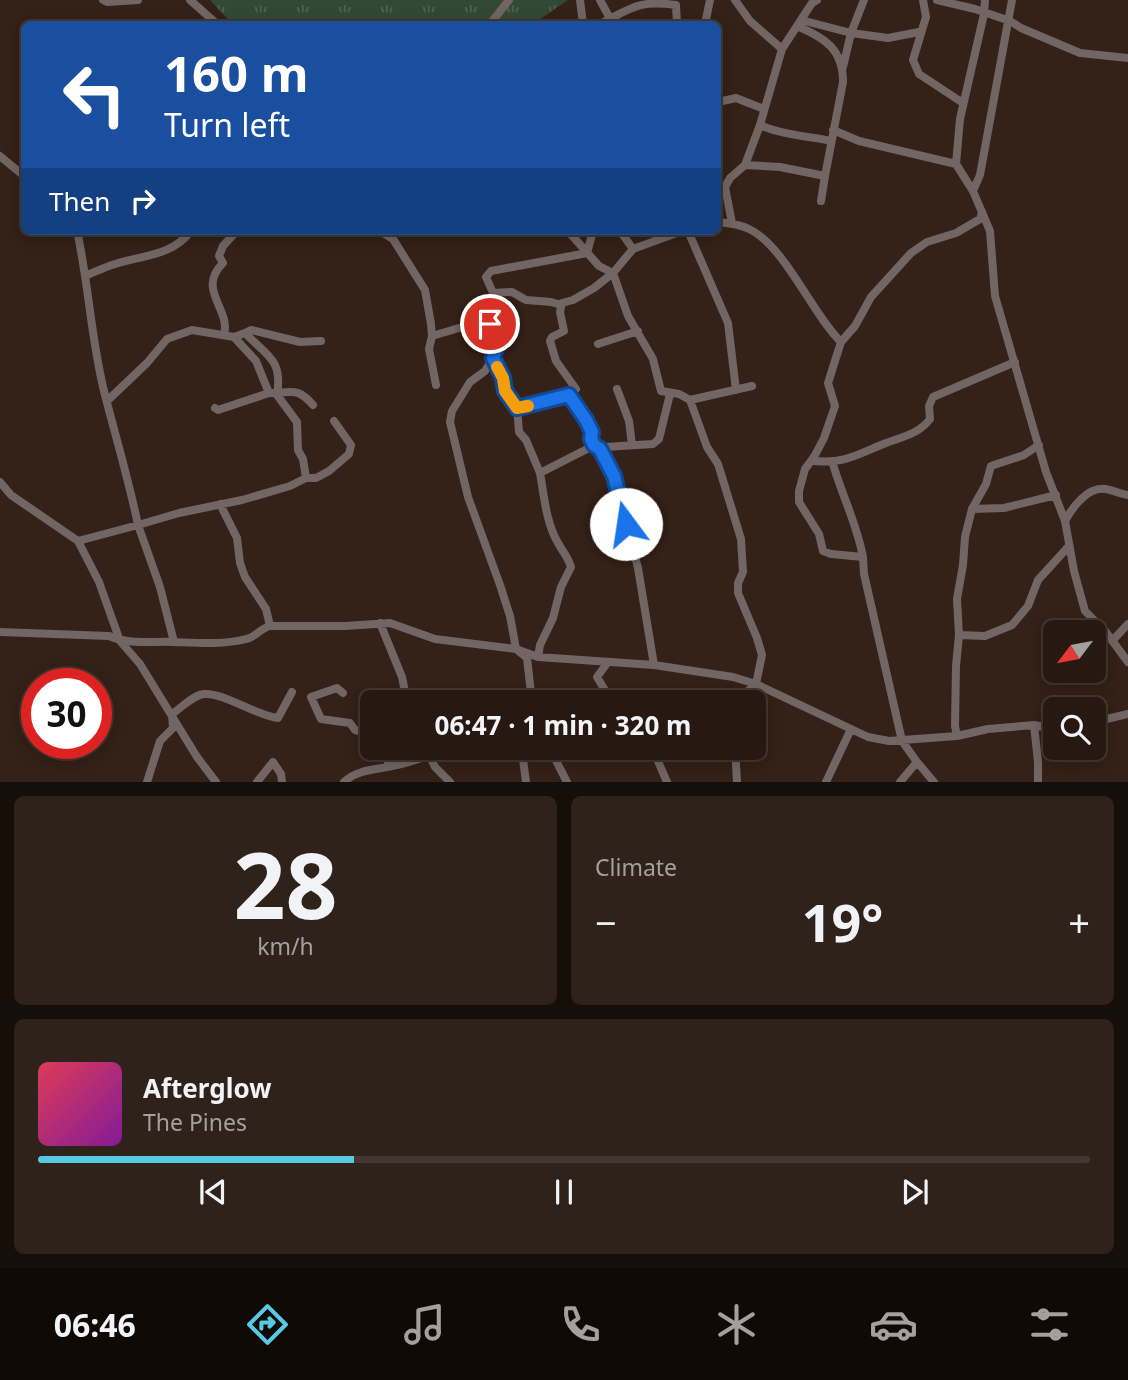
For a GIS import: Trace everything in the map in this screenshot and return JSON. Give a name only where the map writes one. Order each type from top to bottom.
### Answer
[{"type":"street","points":[[103,0],[138,0]]},
{"type":"street","points":[[190,0],[214,21]]},
{"type":"street","points":[[492,21],[509,0]]},
{"type":"street","points":[[580,0],[583,21]]},
{"type":"street","points":[[600,0],[611,21]]},
{"type":"street","points":[[613,21],[644,0],[679,2],[677,21]]},
{"type":"street","points":[[706,21],[710,0]]},
{"type":"street","points":[[735,0],[750,21],[782,49]]},
{"type":"street","points":[[732,223],[725,187],[730,178],[745,165],[760,125],[782,49],[812,3],[817,0]]},
{"type":"street","points":[[821,201],[843,82],[843,67],[863,0]]},
{"type":"street","points":[[923,0],[926,17],[919,32],[913,60],[919,74],[963,103]]},
{"type":"street","points":[[940,0],[1010,21],[1080,52],[1128,58]]},
{"type":"street","points":[[985,0],[963,103],[956,164],[973,191],[990,231],[995,296],[1046,472],[1065,521],[1085,611],[1113,640],[1128,662]]},
{"type":"street","points":[[973,191],[980,175],[1012,0]]},
{"type":"street","points":[[799,23],[888,38],[919,32]]},
{"type":"street","points":[[799,23],[827,42],[843,67]]},
{"type":"street","points":[[721,101],[736,98],[764,109]]},
{"type":"street","points":[[760,125],[786,134],[794,133],[831,141]]},
{"type":"street","points":[[833,130],[859,141],[956,164]]},
{"type":"street","points":[[0,156],[21,174]]},
{"type":"street","points":[[745,165],[780,167],[825,176]]},
{"type":"street","points":[[863,557],[823,551],[819,534],[799,502],[800,484],[805,469],[814,457],[835,407],[828,383],[841,342],[855,326],[871,297],[911,253],[927,242],[969,226],[980,219],[982,212]]},
{"type":"street","points":[[721,222],[751,230],[765,242],[804,289],[827,328],[841,342]]},
{"type":"street","points":[[78,235],[86,275],[87,303],[107,401],[130,484],[138,525],[160,587],[174,642]]},
{"type":"street","points":[[86,275],[114,264],[138,260],[171,249],[187,235]]},
{"type":"street","points":[[233,235],[223,246],[219,256],[223,263],[214,272],[211,283],[229,336],[256,362],[273,393],[297,422],[298,450],[303,459],[306,478]]},
{"type":"street","points":[[386,235],[393,239],[425,289],[432,336],[429,349],[436,385]]},
{"type":"street","points":[[571,235],[599,266],[613,272],[628,316],[653,359],[661,391],[679,394],[690,400],[752,386]]},
{"type":"street","points":[[587,253],[592,235]]},
{"type":"street","points":[[623,235],[633,249]]},
{"type":"street","points":[[493,293],[512,292],[526,300],[561,305],[594,288],[613,272],[633,249],[671,235]]},
{"type":"street","points":[[690,235],[728,323],[736,390]]},
{"type":"street","points":[[530,690],[527,658],[516,649],[510,615],[464,484],[450,422],[452,411],[470,382],[485,371],[496,348],[490,324],[493,293],[486,277],[491,271],[587,253]]},
{"type":"street","points":[[517,408],[569,395],[576,389],[556,361],[550,341],[564,331],[559,312],[561,305]]},
{"type":"street","points":[[432,336],[459,328],[490,324]]},
{"type":"street","points":[[107,401],[147,363],[167,338],[192,330],[229,336],[251,330],[300,342],[321,341]]},
{"type":"street","points":[[598,344],[638,331]]},
{"type":"street","points":[[245,332],[276,363],[279,384],[273,393]]},
{"type":"street","points":[[493,358],[503,378],[505,391],[517,408],[519,432],[526,440],[540,473],[553,531],[558,544],[567,554],[571,567],[561,587],[538,657]]},
{"type":"street","points":[[814,457],[815,461],[832,461],[863,455],[923,428],[930,419],[929,406],[933,397],[1015,362]]},
{"type":"street","points":[[617,389],[629,421],[632,445]]},
{"type":"street","points":[[215,408],[218,410],[292,390],[313,405]]},
{"type":"street","points":[[540,473],[589,448],[653,444],[659,439],[670,394]]},
{"type":"street","points":[[569,395],[586,420],[592,432],[591,439],[600,449],[614,476],[638,568],[654,665]]},
{"type":"street","points":[[690,400],[707,447],[718,464],[741,538],[743,572],[738,583],[738,593],[758,638],[762,655],[756,684],[749,690]]},
{"type":"street","points":[[78,541],[290,486],[306,478],[316,478],[349,454],[351,446],[334,421]]},
{"type":"street","points":[[957,736],[957,600],[965,537],[972,509],[986,484],[991,466],[1024,455],[1039,445]]},
{"type":"street","points":[[832,461],[861,542],[864,574],[902,741],[934,782]]},
{"type":"street","points":[[0,482],[11,495],[78,541],[99,582],[120,641],[140,664],[197,757],[216,782]]},
{"type":"street","points":[[1065,521],[1074,506],[1097,490],[1105,489],[1128,495]]},
{"type":"street","points":[[972,509],[1004,508],[1056,495]]},
{"type":"street","points":[[220,504],[237,538],[245,577],[266,609],[270,626]]},
{"type":"street","points":[[959,635],[985,636],[1012,625],[1028,606],[1038,580],[1069,546]]},
{"type":"street","points":[[380,623],[405,690]]},
{"type":"street","points":[[0,632],[108,636],[120,641],[229,643],[251,638],[261,629],[270,626],[380,623],[435,639],[516,649],[538,657],[654,665],[733,677],[756,684],[868,737],[889,741],[957,736],[988,729],[1043,727]]},
{"type":"street","points":[[1113,640],[1128,624]]},
{"type":"street","points":[[605,690],[597,677],[608,662]]},
{"type":"street","points":[[344,693],[337,688],[311,697],[321,719],[350,723],[355,730],[360,731]]},
{"type":"street","points":[[172,715],[205,694],[278,718],[292,692]]},
{"type":"street","points":[[1106,719],[1128,714]]},
{"type":"street","points":[[147,782],[160,741],[173,728],[172,715]]},
{"type":"street","points":[[1034,725],[1038,782]]},
{"type":"street","points":[[826,782],[851,729]]},
{"type":"street","points":[[388,760],[388,766]]},
{"type":"street","points":[[344,782],[351,775],[393,767],[408,760]]},
{"type":"street","points":[[432,760],[450,782]]},
{"type":"street","points":[[523,760],[526,782]]},
{"type":"street","points":[[556,760],[567,782]]},
{"type":"street","points":[[657,760],[667,782]]},
{"type":"street","points":[[736,760],[737,782]]},
{"type":"street","points":[[257,782],[273,762],[281,774],[282,782]]},
{"type":"street","points":[[900,782],[917,762]]},
{"type":"green space","points":[[210,0],[568,0],[537,21],[229,21]]},
{"type":"slow traffic","points":[[497,367],[503,378],[505,391],[517,408],[528,406]]},
{"type":"route","points":[[490,324],[496,348],[493,358],[503,378],[505,391],[517,408],[569,395],[586,420],[594,445],[600,449],[614,476],[626,524]]}]
